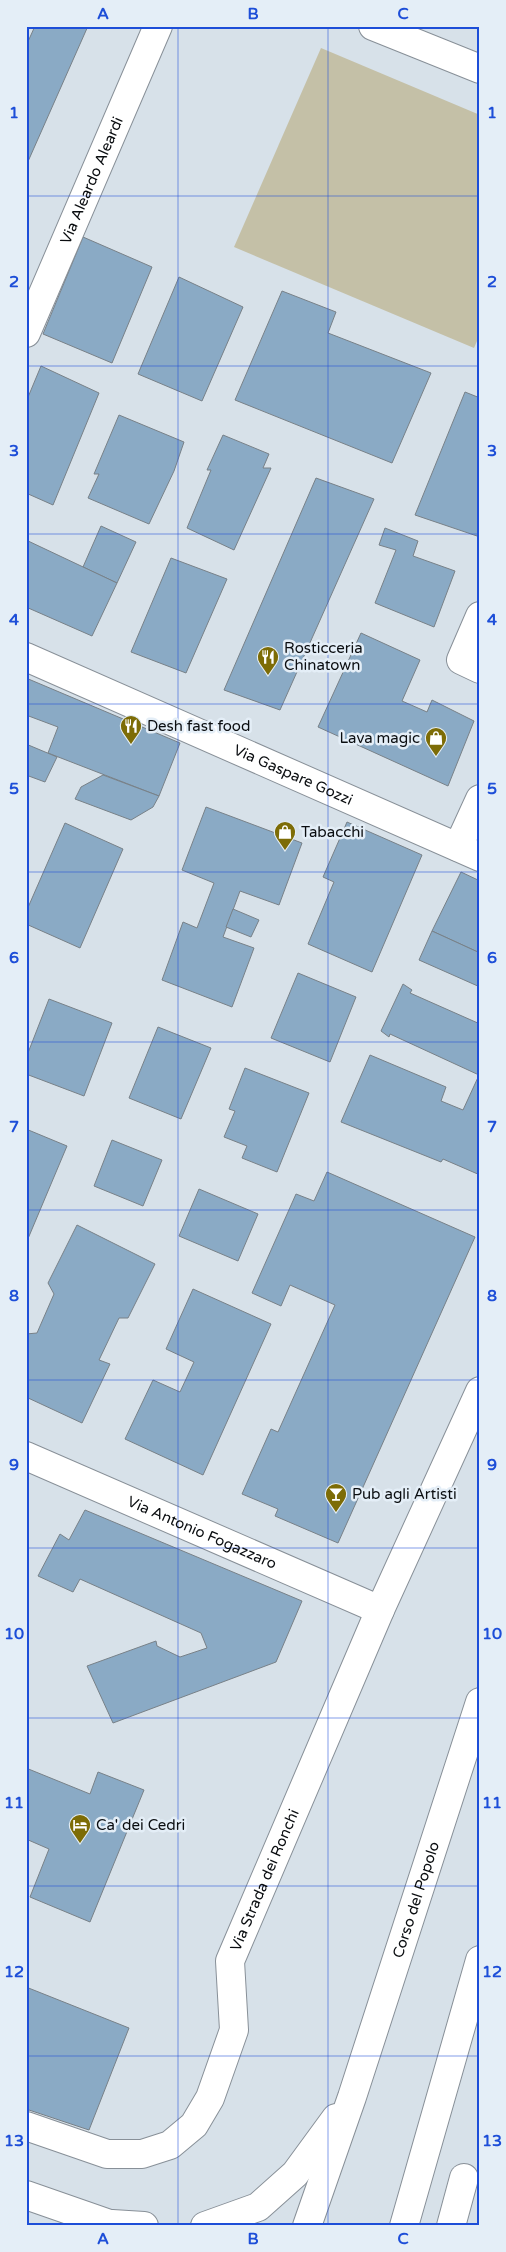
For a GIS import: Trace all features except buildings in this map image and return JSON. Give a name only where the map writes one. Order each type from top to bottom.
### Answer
[{"type":"street","name":"Via Aleardo Aleardi","points":[[26,333],[158,26]]},
{"type":"street","points":[[373,26],[480,69]]},
{"type":"street","points":[[480,616],[461,660],[480,669]]},
{"type":"street","name":"Via Gaspare Gozzi","points":[[26,657],[469,852]]},
{"type":"street","points":[[469,852],[480,799]]},
{"type":"street","name":"Via Strada dei Ronchi","points":[[26,2126],[107,2154],[142,2154],[170,2145],[194,2125],[210,2098],[234,2030],[230,1961],[380,1610],[480,1391]]},
{"type":"street","name":"Via Antonio Fogazzaro","points":[[26,1456],[380,1610]]},
{"type":"street","name":"Corso del Popolo","points":[[307,2226],[352,2097],[480,1702]]},
{"type":"street","points":[[404,2226],[480,1960]]},
{"type":"street","name":"Corso del Popolo","points":[[205,2226],[258,2207],[295,2174],[352,2097]]},
{"type":"street","points":[[451,2226],[464,2178]]},
{"type":"street","points":[[26,2194],[113,2225],[144,2226]]},
{"type":"shaded area","points":[[321,48],[480,115],[480,334],[474,348],[234,247]]},
{"type":"place","name":"Rosticceria Chinatown","points":[[268,676]]},
{"type":"place","name":"Desh fast food","points":[[131,745]]},
{"type":"place","name":"Lava magic","points":[[436,757]]},
{"type":"place","name":"Tabacchi","points":[[285,851]]},
{"type":"place","name":"Pub agli Artisti","points":[[336,1513]]},
{"type":"place","name":"Ca' dei Cedri","points":[[80,1844]]}]
